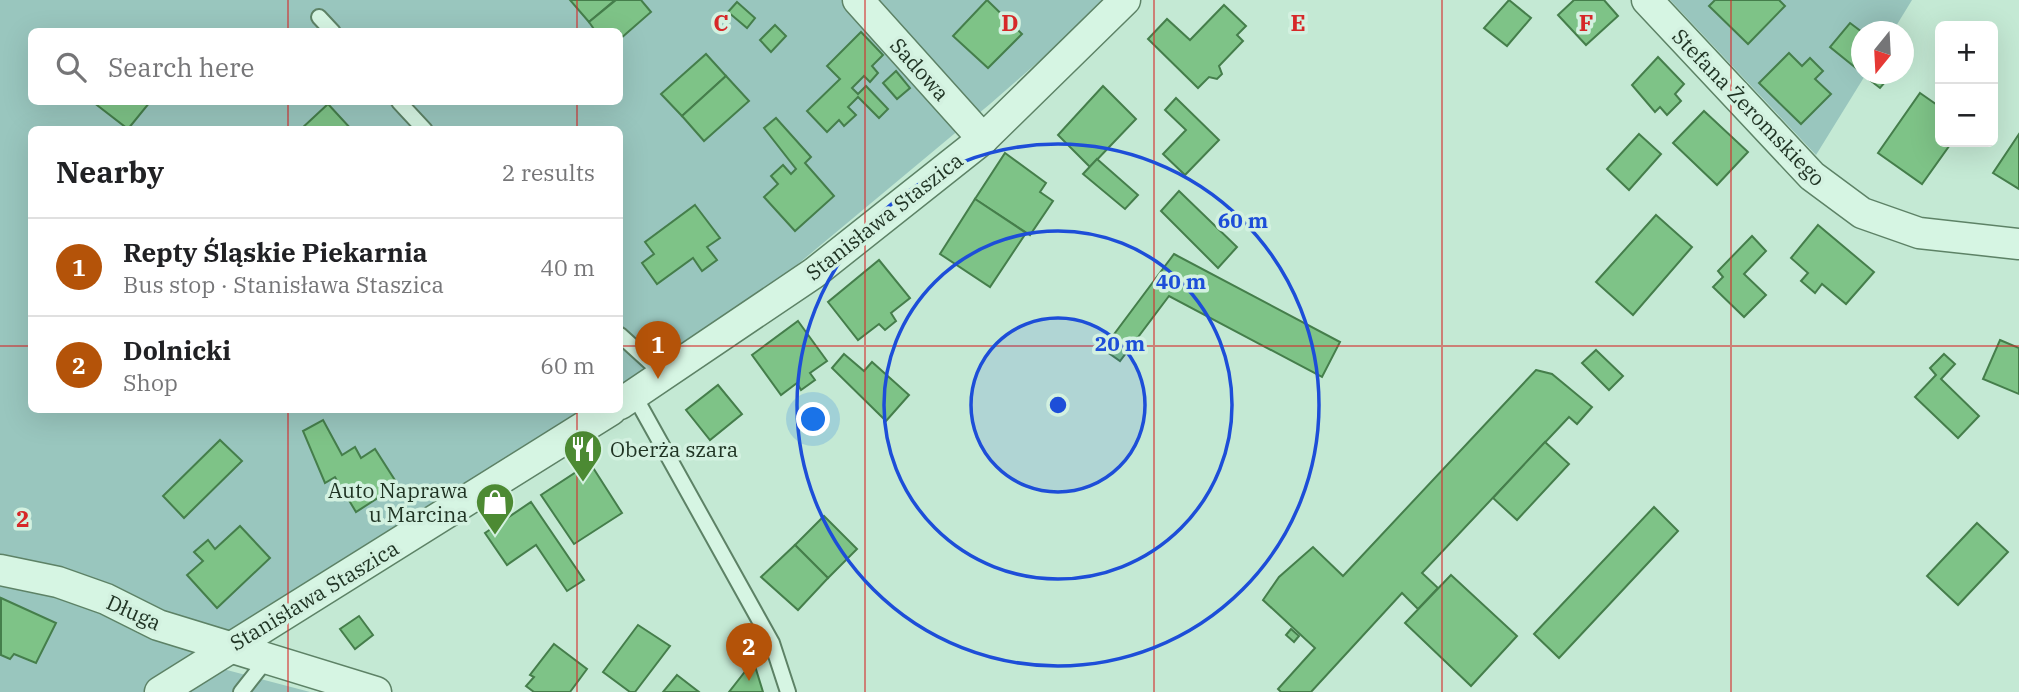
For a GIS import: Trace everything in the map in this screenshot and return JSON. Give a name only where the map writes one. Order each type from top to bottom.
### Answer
[{"type":"street","name":"Sadowa","points":[[858,0],[983,139]]},
{"type":"street","name":"Stanisława Staszica","points":[[623,402],[814,273],[983,139],[1125,0]]},
{"type":"street","name":"Stefana Żeromskiego","points":[[1647,0],[1812,176],[1862,213],[1919,233],[2019,244]]},
{"type":"street","name":"Stanisława Staszica","points":[[160,692],[229,646],[475,497],[605,413]]},
{"type":"street","name":"Długa","points":[[0,570],[58,582],[106,599],[158,625],[376,692]]},
{"type":"lane","points":[[319,17],[329,28]]},
{"type":"lane","points":[[402,105],[421,126]]},
{"type":"lane","points":[[623,338],[664,375]]},
{"type":"lane","points":[[623,406],[772,643],[788,692]]},
{"type":"lane","points":[[241,692],[267,659]]},
{"type":"shaded area","points":[[0,0],[1109,0],[990,104],[756,299],[623,385],[623,126],[28,126],[28,413],[579,413],[193,661],[310,692],[0,692]]},
{"type":"shaded area","points":[[1670,0],[1912,0],[1899,21],[1851,21],[1851,84],[1860,84],[1816,155]]},
{"type":"building","points":[[570,0],[615,0],[589,22]]},
{"type":"building","points":[[616,0],[641,0],[651,12],[623,36],[623,28],[593,28],[589,22]]},
{"type":"building","points":[[987,0],[1022,34],[988,68],[953,36]]},
{"type":"building","points":[[1509,0],[1531,18],[1507,46],[1484,28]]},
{"type":"building","points":[[1574,0],[1604,0],[1618,16],[1586,45],[1558,15]]},
{"type":"building","points":[[1715,0],[1779,0],[1785,6],[1748,44],[1709,6]]},
{"type":"building","points":[[737,2],[755,18],[747,28],[728,12]]},
{"type":"building","points":[[1224,5],[1246,26],[1237,35],[1243,41],[1219,66],[1222,74],[1217,79],[1209,77],[1198,88],[1148,39],[1167,19],[1190,40]]},
{"type":"building","points":[[1850,23],[1851,24],[1851,64],[1830,47]]},
{"type":"building","points":[[775,25],[786,36],[771,52],[760,40]]},
{"type":"building","points":[[861,32],[883,55],[872,66],[878,73],[870,82],[864,76],[852,88],[858,94],[866,86],[888,109],[879,118],[858,97],[848,107],[856,115],[844,126],[839,120],[827,132],[807,111],[840,79],[827,66]]},
{"type":"building","points":[[1789,53],[1802,66],[1810,58],[1823,71],[1815,79],[1831,94],[1801,124],[1759,83]]},
{"type":"building","points":[[706,54],[726,76],[682,116],[661,94]]},
{"type":"building","points":[[1658,57],[1684,84],[1675,94],[1681,101],[1667,115],[1660,107],[1655,112],[1632,85]]},
{"type":"building","points":[[896,71],[910,88],[897,99],[883,83]]},
{"type":"building","points":[[726,76],[749,101],[704,141],[682,116]]},
{"type":"building","points":[[1103,86],[1136,119],[1090,167],[1058,135]]},
{"type":"building","points":[[1920,93],[1935,104],[1935,147],[1948,147],[1922,184],[1878,153]]},
{"type":"building","points":[[1176,98],[1219,140],[1185,175],[1163,154],[1186,130],[1165,110]]},
{"type":"building","points":[[97,105],[148,105],[130,126],[124,126]]},
{"type":"building","points":[[329,105],[348,126],[304,126]]},
{"type":"building","points":[[1704,111],[1748,152],[1717,185],[1673,143]]},
{"type":"building","points":[[776,118],[811,157],[805,163],[834,196],[795,231],[764,197],[778,184],[771,176],[783,165],[791,174],[796,169],[764,128]]},
{"type":"building","points":[[1639,134],[1661,154],[1629,190],[1607,169]]},
{"type":"building","points":[[2019,134],[2019,189],[1993,173]]},
{"type":"building","points":[[1005,153],[1046,183],[1040,192],[1053,201],[1030,235],[975,199]]},
{"type":"building","points":[[1097,159],[1138,195],[1125,209],[1083,174]]},
{"type":"building","points":[[1179,191],[1237,247],[1218,268],[1161,211]]},
{"type":"building","points":[[975,199],[1026,233],[990,287],[940,254]]},
{"type":"building","points":[[695,205],[720,238],[707,247],[717,260],[702,271],[693,258],[657,284],[642,263],[654,254],[645,242]]},
{"type":"building","points":[[1656,215],[1692,247],[1633,315],[1596,282]]},
{"type":"building","points":[[1818,225],[1874,272],[1846,304],[1822,284],[1815,293],[1801,281],[1808,273],[1791,258]]},
{"type":"building","points":[[1752,236],[1766,251],[1744,274],[1766,295],[1744,317],[1713,287],[1723,277],[1718,271]]},
{"type":"building","points":[[1174,254],[1340,342],[1322,377],[1169,296],[1120,361],[1103,349]]},
{"type":"building","points":[[879,260],[910,298],[891,313],[896,321],[885,330],[879,324],[858,340],[828,302]]},
{"type":"building","points":[[798,321],[827,361],[810,373],[815,380],[801,390],[797,383],[781,395],[752,355]]},
{"type":"building","points":[[2000,340],[2019,348],[2019,394],[1983,379]]},
{"type":"building","points":[[1596,350],[1623,376],[1609,390],[1582,363]]},
{"type":"building","points":[[844,354],[864,371],[872,362],[909,395],[886,421],[832,368]]},
{"type":"building","points":[[1944,354],[1955,364],[1941,379],[1979,416],[1958,438],[1915,397],[1936,375],[1930,368]]},
{"type":"building","points":[[1536,370],[1552,374],[1592,407],[1577,424],[1569,417],[1422,573],[1438,588],[1418,609],[1402,593],[1311,692],[1281,692],[1278,689],[1315,648],[1263,600],[1279,577],[1313,547],[1343,576]]},
{"type":"building","points":[[718,385],[742,414],[710,440],[686,410]]},
{"type":"building","points":[[323,420],[342,455],[355,447],[361,458],[375,449],[398,485],[356,512],[335,477],[325,483],[303,431]]},
{"type":"building","points":[[220,440],[242,461],[184,518],[163,496]]},
{"type":"building","points":[[1545,442],[1569,464],[1517,520],[1493,498]]},
{"type":"building","points":[[590,463],[622,513],[574,544],[541,495]]},
{"type":"building","points":[[531,502],[584,580],[567,591],[536,545],[507,565],[485,533]]},
{"type":"building","points":[[1654,507],[1678,531],[1559,658],[1534,634]]},
{"type":"building","points":[[824,516],[857,549],[828,578],[795,545]]},
{"type":"building","points":[[1977,523],[2008,552],[1958,605],[1927,576]]},
{"type":"building","points":[[240,526],[270,558],[217,608],[187,575],[203,561],[194,552],[208,540],[215,549]]},
{"type":"building","points":[[795,545],[828,578],[798,610],[761,577]]},
{"type":"building","points":[[1451,575],[1517,636],[1471,686],[1405,623]]},
{"type":"building","points":[[1,598],[56,623],[36,663],[14,654],[10,659],[1,655]]},
{"type":"building","points":[[359,616],[373,635],[355,649],[340,629]]},
{"type":"building","points":[[638,625],[670,646],[635,692],[630,692],[603,672]]},
{"type":"building","points":[[1291,629],[1299,636],[1294,642],[1286,635]]},
{"type":"building","points":[[554,644],[587,669],[570,692],[534,692],[526,686],[534,677],[530,675]]},
{"type":"building","points":[[755,666],[763,692],[729,692],[747,669]]},
{"type":"building","points":[[677,675],[699,692],[663,692]]},
{"type":"place","name":"Repty Śląskie Piekarnia","points":[[658,379]]},
{"type":"place","name":"Oberża szara","points":[[583,483]]},
{"type":"place","name":"Auto Naprawa u Marcina","points":[[495,536]]},
{"type":"place","name":"Dolnicki","points":[[749,681]]}]
